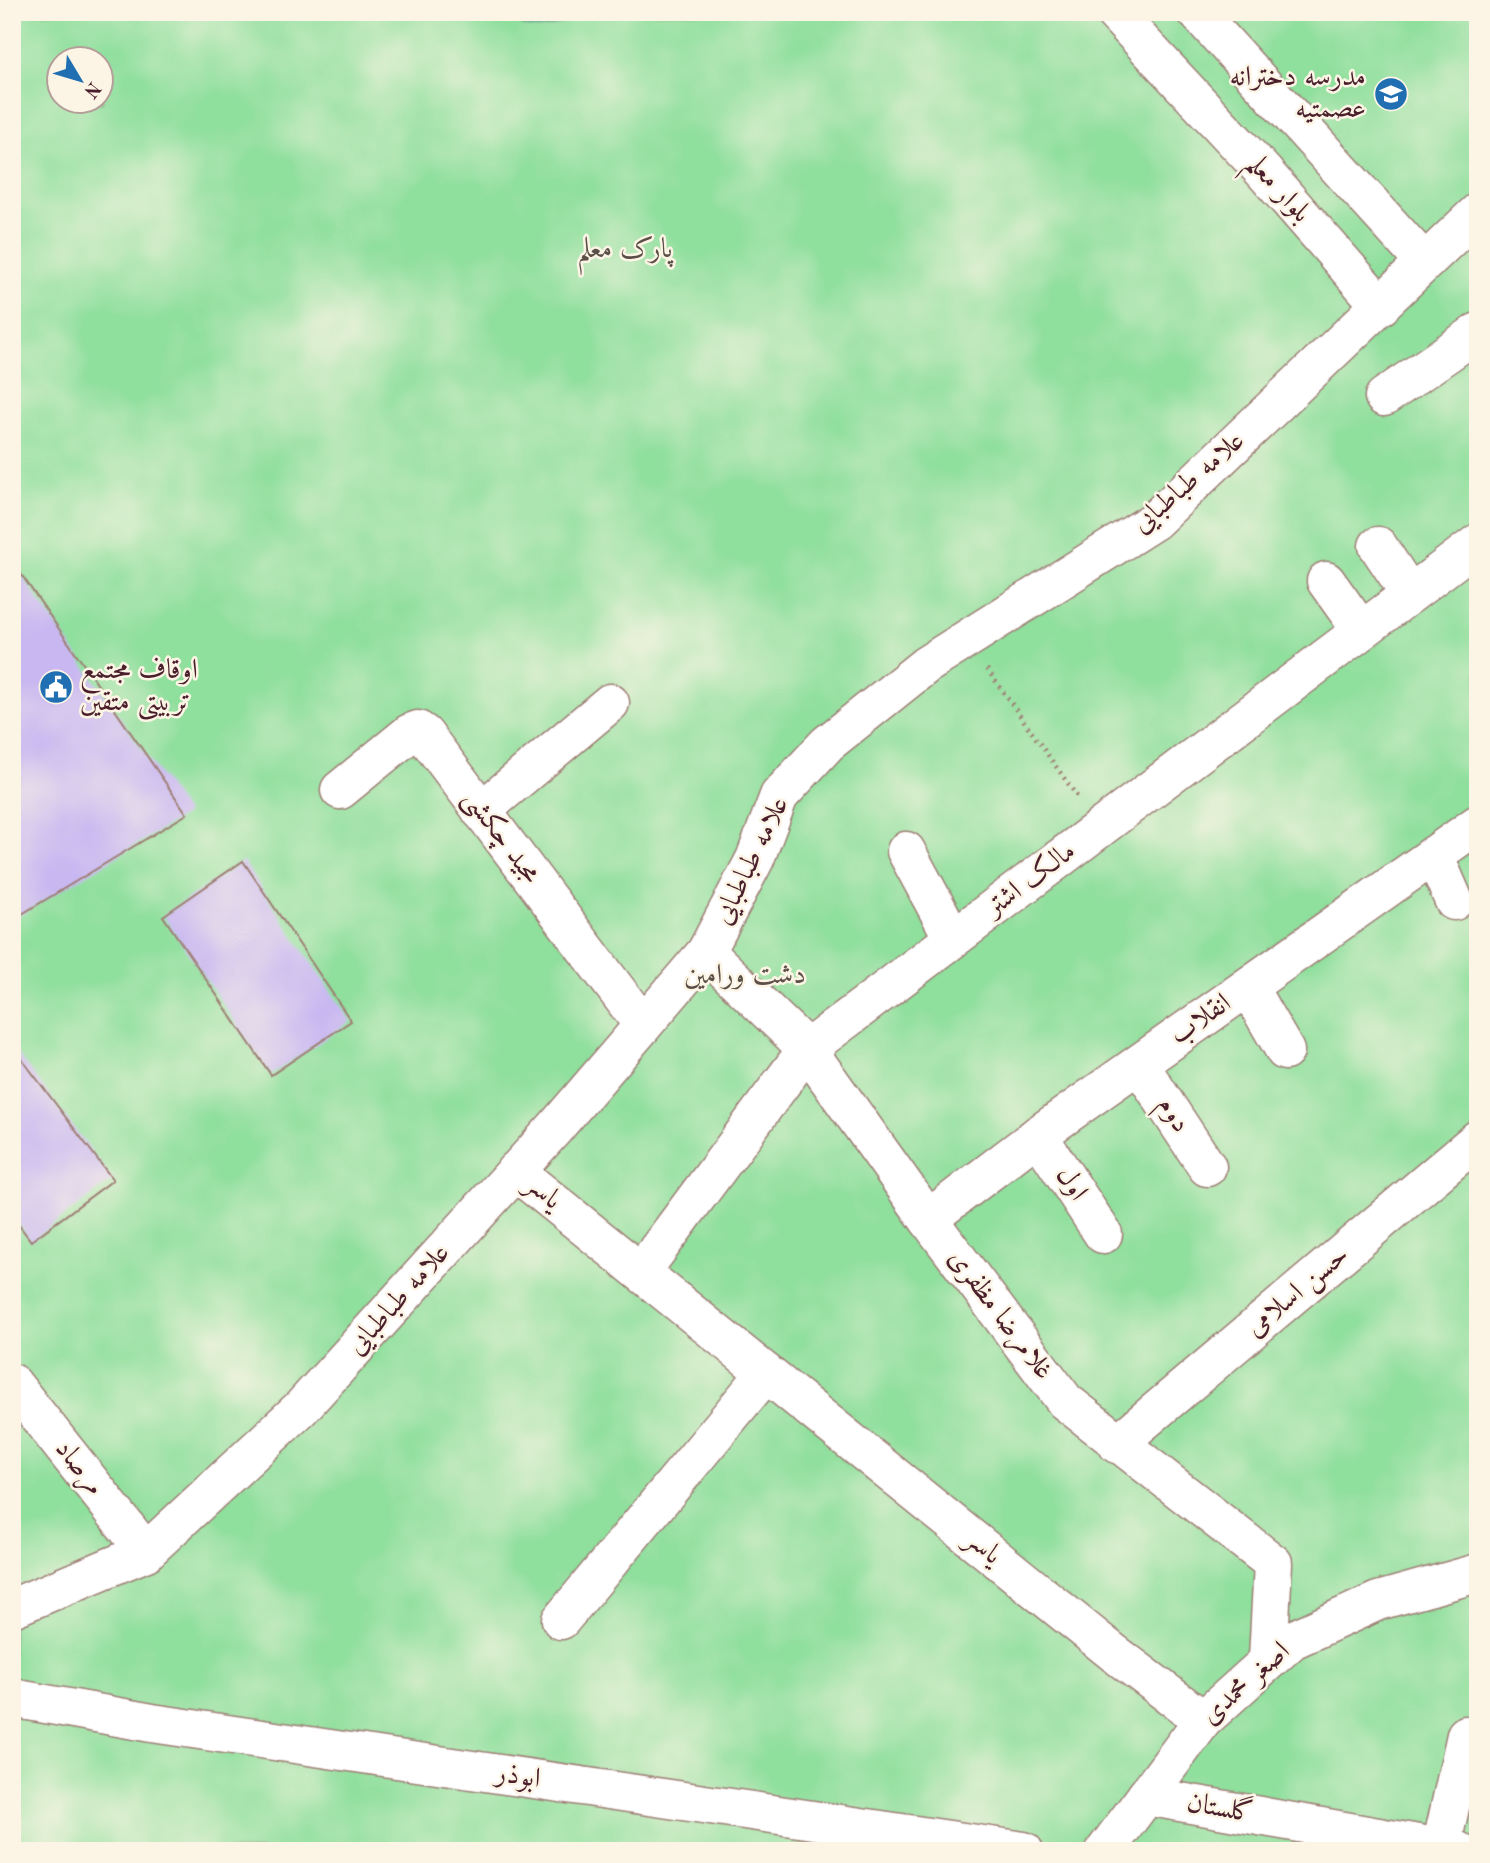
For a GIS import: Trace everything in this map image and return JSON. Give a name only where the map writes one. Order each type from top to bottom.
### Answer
[{"type":"street","name":"بلوار معلم","points":[[1114,12],[1264,172],[1381,306]]},
{"type":"street","name":"بلوار معلم","points":[[1197,12],[1424,262]]},
{"type":"street","name":"علامه طباطبایی","points":[[12,1608],[146,1552],[301,1408],[515,1171],[706,953],[755,859],[779,796],[827,744],[926,665],[1154,521],[1478,212]]},
{"type":"street","points":[[1384,397],[1478,332]]},
{"type":"street","name":"مالک اشتر","points":[[641,1272],[807,1049],[1478,543]]},
{"type":"street","points":[[1378,546],[1410,594]]},
{"type":"street","points":[[1326,581],[1362,630]]},
{"type":"street","points":[[481,811],[610,703]]},
{"type":"street","name":"مجید چکشی","points":[[340,790],[418,730],[643,1025]]},
{"type":"street","name":"انقلاب","points":[[928,1219],[1038,1135],[1478,824]]},
{"type":"street","points":[[906,851],[953,938]]},
{"type":"street","points":[[1434,855],[1454,901]]},
{"type":"street","name":"غلامرضا مظفری","points":[[706,953],[807,1049],[928,1219],[1065,1401],[1273,1563],[1268,1659]]},
{"type":"street","points":[[1248,987],[1285,1051]]},
{"type":"street","name":"دوم","points":[[1139,1064],[1207,1167]]},
{"type":"street","name":"اول","points":[[1038,1135],[1103,1234]]},
{"type":"street","name":"حسن اسلامی","points":[[1117,1444],[1475,1147]]},
{"type":"street","name":"یاسر","points":[[515,1171],[1114,1653],[1203,1720]]},
{"type":"street","points":[[561,1620],[766,1373]]},
{"type":"street","name":"مرصاد","points":[[12,1383],[146,1552]]},
{"type":"street","name":"اصغر محمدی","points":[[1105,1851],[1203,1720],[1292,1640],[1378,1601],[1478,1573]]},
{"type":"street","name":"ابوذر","points":[[12,1698],[166,1725],[1024,1851]]},
{"type":"street","points":[[1449,1849],[1466,1735]]},
{"type":"street","name":"گلستان","points":[[1146,1796],[1332,1840],[1449,1849]]},
{"type":"path","points":[[966,639],[1099,828]]},
{"type":"green space","name":"دشت ورامین","points":[[12,12],[1478,12],[1478,1851],[12,1851]]},
{"type":"water","points":[[508,12],[580,12],[562,22],[533,27],[523,25]]},
{"type":"building","points":[[159,12],[224,12],[218,17],[159,17]]},
{"type":"building","name":"اوقاف مجتمع تربیتی متقین","points":[[12,561],[187,814],[12,920]]},
{"type":"building","points":[[243,861],[351,1021],[271,1075],[163,916]]},
{"type":"building","points":[[12,1046],[113,1180],[31,1241],[12,1216]]},
{"type":"place","name":"مدرسه دخترانه عصمتیه","points":[[1391,94]]},
{"type":"place","name":"اوقاف مجتمع تربیتی متقین","points":[[56,687]]},
{"type":"park label","name":"پارک معلم","points":[[625,250]]}]
